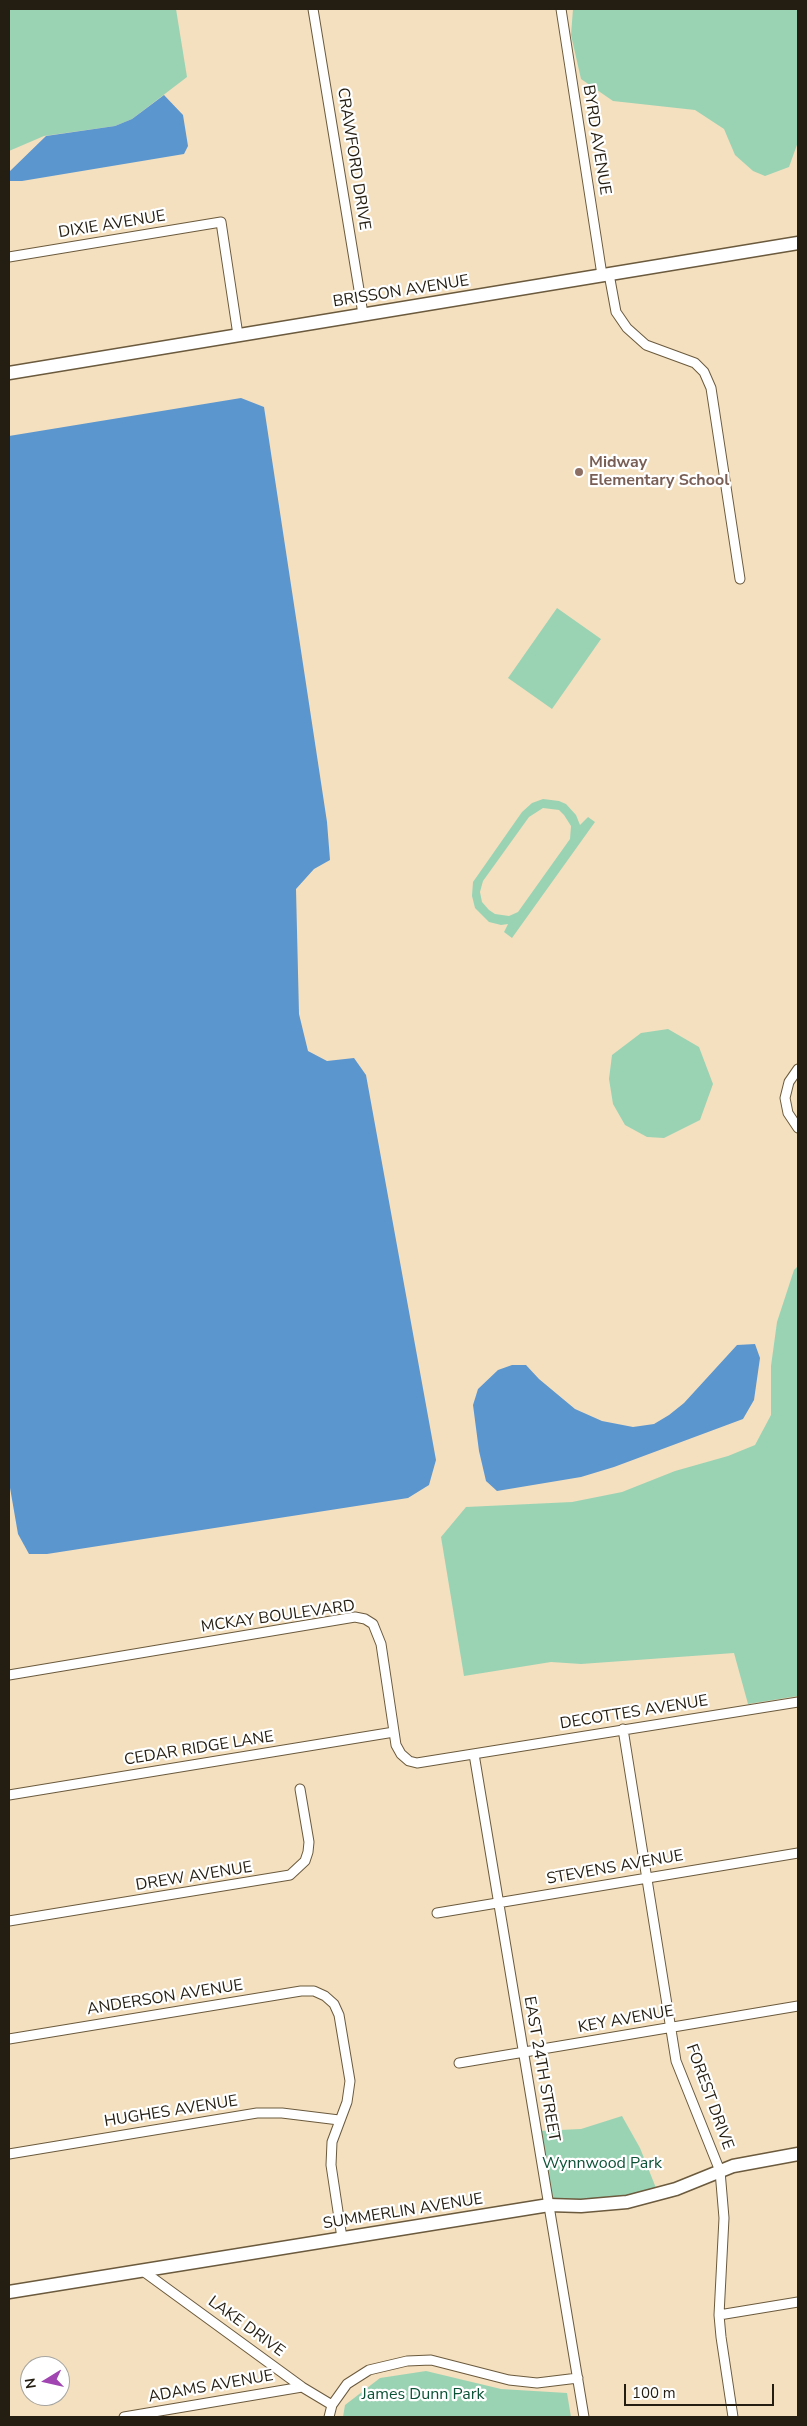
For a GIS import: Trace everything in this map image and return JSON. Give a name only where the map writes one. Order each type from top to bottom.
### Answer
[{"type":"street","name":"CRAWFORD DRIVE","points":[[313,9],[363,314]]},
{"type":"street","name":"BYRD AVENUE","points":[[561,9],[605,275],[616,312],[627,328],[646,346],[695,363],[704,372],[712,398],[740,579]]},
{"type":"street","name":"DIXIE AVENUE","points":[[9,257],[221,222],[238,335]]},
{"type":"street","name":"BRISSON AVENUE","points":[[9,373],[798,244]]},
{"type":"street","points":[[798,1070],[789,1082],[785,1098],[788,1113],[798,1128]]},
{"type":"street","name":"MCKAY BOULEVARD","points":[[9,1675],[355,1618],[373,1624],[378,1633],[396,1745],[401,1754],[409,1761],[428,1763],[474,1754]]},
{"type":"street","name":"DECOTTES AVENUE","points":[[474,1754],[798,1702]]},
{"type":"street","name":"FOREST DRIVE","points":[[623,1729],[645,1877],[676,2061],[720,2171],[724,2218],[719,2315],[734,2417]]},
{"type":"street","name":"CEDAR RIDGE LANE","points":[[9,1795],[394,1732]]},
{"type":"street","name":"EAST 24TH STREET","points":[[474,1754],[584,2417]]},
{"type":"street","name":"DREW AVENUE","points":[[9,1921],[290,1875],[299,1869],[308,1852],[309,1842],[300,1789]]},
{"type":"street","name":"STEVENS AVENUE","points":[[437,1913],[798,1853]]},
{"type":"street","name":"ANDERSON AVENUE","points":[[9,2039],[301,1991],[314,1991],[325,1996],[334,2004],[339,2014],[350,2082],[347,2102],[340,2120]]},
{"type":"street","name":"KEY AVENUE","points":[[459,2063],[798,2006]]},
{"type":"street","name":"HUGHES AVENUE","points":[[9,2154],[257,2113],[282,2113],[340,2120]]},
{"type":"street","points":[[340,2120],[332,2142],[331,2165],[342,2238]]},
{"type":"street","name":"SUMMERLIN AVENUE","points":[[9,2292],[549,2205],[605,2205],[649,2198],[747,2162],[798,2154]]},
{"type":"street","name":"LAKE DRIVE","points":[[143,2270],[302,2387],[332,2405]]},
{"type":"street","points":[[719,2315],[798,2302]]},
{"type":"street","points":[[329,2417],[332,2405],[347,2384],[369,2370],[407,2361],[431,2360],[509,2380],[537,2382],[578,2378]]},
{"type":"street","name":"ADAMS AVENUE","points":[[124,2417],[302,2387]]},
{"type":"green space","points":[[9,9],[176,9],[187,77],[132,119],[115,126],[44,136],[9,151]]},
{"type":"green space","points":[[573,9],[798,9],[798,142],[789,167],[765,176],[753,171],[735,155],[724,129],[695,110],[613,101],[581,79],[571,35]]},
{"type":"green space","points":[[557,608],[601,639],[552,709],[508,678]]},
{"type":"green space","points":[[543,799],[559,801],[566,804],[576,815],[580,825],[588,817],[595,822],[512,938],[504,932],[508,924],[501,925],[489,922],[475,908],[472,896],[473,882],[522,812],[532,803]],"holes":[[[543,808],[559,810],[571,826],[570,839],[518,912],[509,916],[495,914],[482,902],[480,892],[483,881],[529,817]]]},
{"type":"green space","points":[[668,1029],[699,1047],[713,1084],[700,1120],[664,1138],[647,1137],[625,1125],[613,1104],[609,1079],[612,1055],[641,1033]]},
{"type":"green space","points":[[798,1266],[798,1696],[748,1704],[734,1653],[581,1664],[551,1662],[464,1676],[441,1537],[466,1507],[572,1502],[622,1492],[675,1471],[728,1456],[755,1445],[771,1415],[771,1366],[777,1322],[794,1270]]},
{"type":"green space","name":"Wynnwood Park","points":[[622,2116],[640,2148],[658,2193],[649,2196],[550,2203],[538,2131],[581,2129]]},
{"type":"green space","name":"James Dunn Park","points":[[426,2371],[501,2389],[567,2393],[571,2417],[343,2417],[345,2405],[380,2378]]},
{"type":"water","points":[[164,95],[183,115],[188,146],[184,154],[22,181],[9,181],[9,172],[46,136],[115,126],[132,119]]},
{"type":"water","points":[[241,398],[264,407],[327,822],[330,860],[314,869],[296,889],[299,1014],[308,1051],[327,1061],[354,1058],[366,1075],[436,1460],[429,1485],[408,1498],[47,1554],[29,1554],[18,1534],[9,1482],[9,436]]},
{"type":"water","points":[[755,1344],[760,1358],[754,1400],[743,1419],[614,1467],[581,1477],[497,1491],[486,1481],[479,1451],[473,1405],[478,1389],[498,1370],[512,1365],[526,1365],[539,1379],[575,1409],[602,1421],[633,1427],[654,1424],[669,1415],[684,1403],[737,1345]]},
{"type":"place","name":"Midway Elementary School","points":[[579,472]]}]
